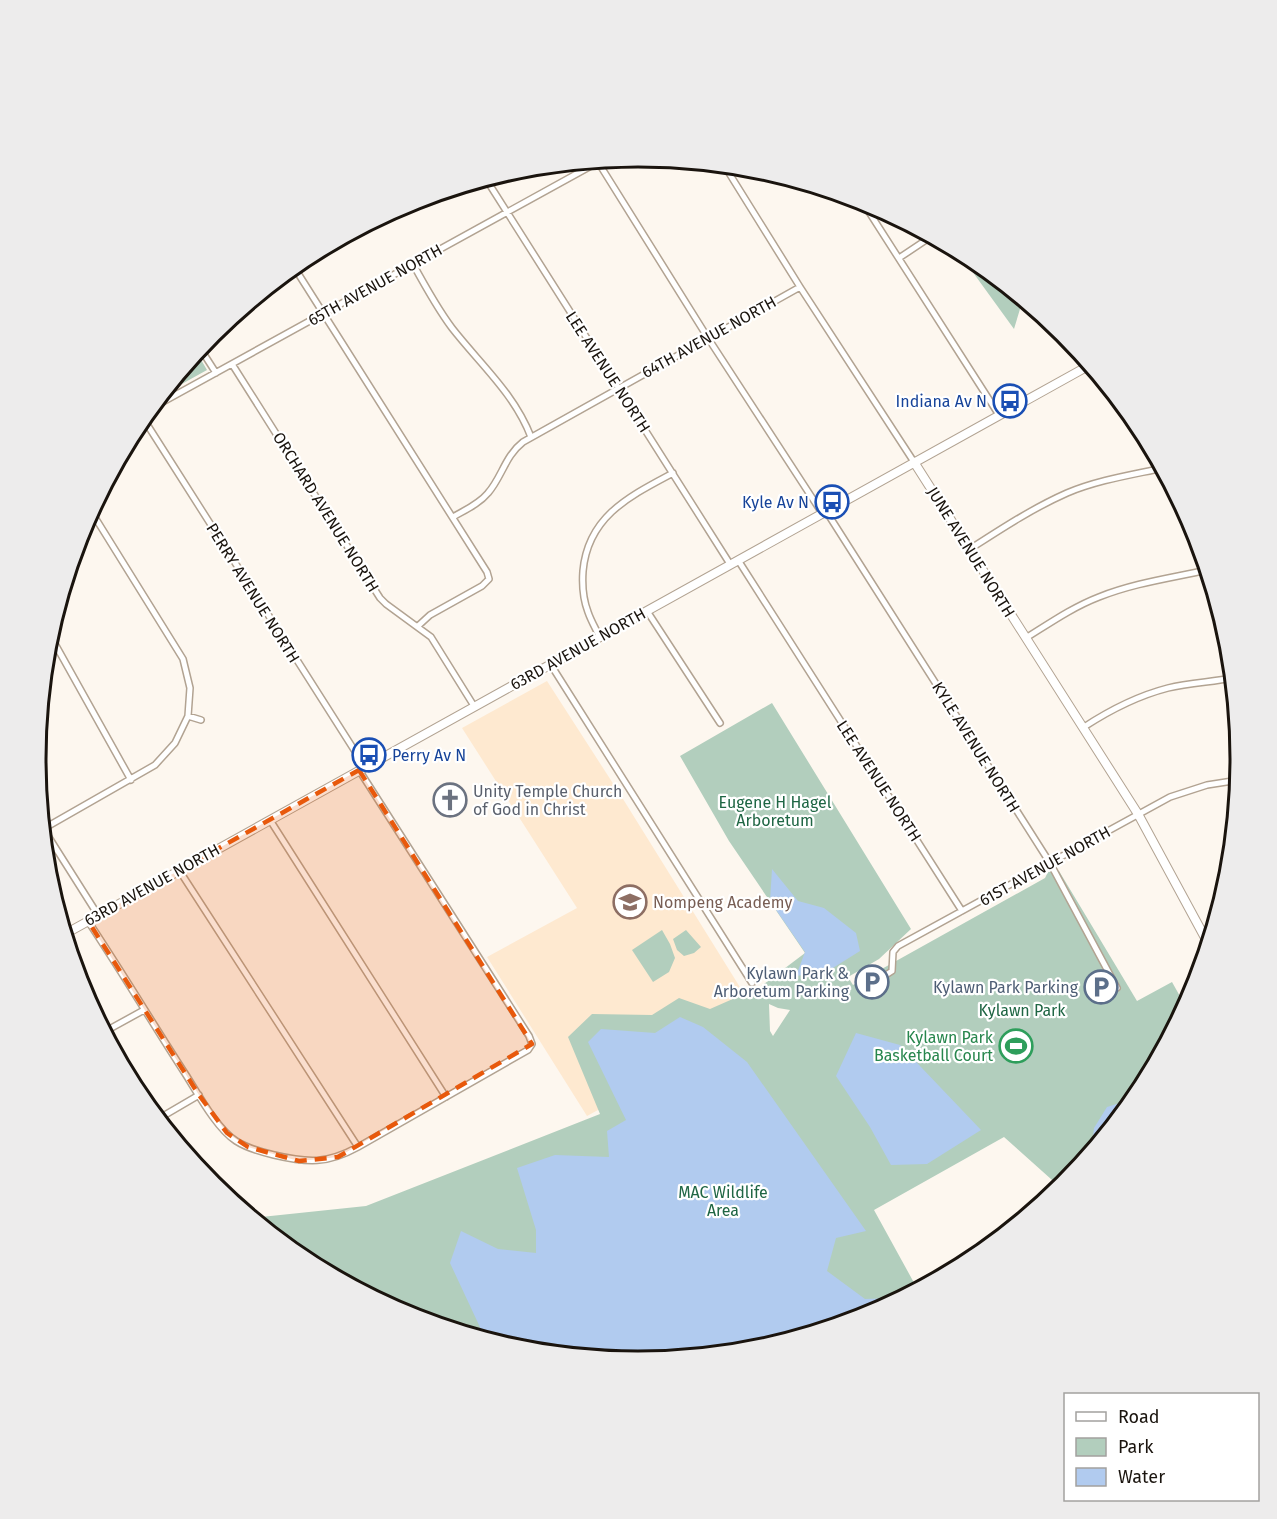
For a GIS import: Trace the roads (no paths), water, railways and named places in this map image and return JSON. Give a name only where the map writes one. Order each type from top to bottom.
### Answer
[{"type":"street","name":"KYLE AVENUE NORTH","points":[[604,169],[708,338],[824,512],[1050,863],[1117,988]]},
{"type":"street","name":"65TH AVENUE NORTH","points":[[170,398],[581,171]]},
{"type":"street","name":"JUNE AVENUE NORTH","points":[[729,175],[1138,814],[1204,935]]},
{"type":"street","name":"LEE AVENUE NORTH","points":[[491,187],[617,388],[963,911]]},
{"type":"street","points":[[871,216],[999,415]]},
{"type":"street","points":[[898,258],[925,242]]},
{"type":"street","points":[[412,264],[437,307],[454,330],[492,372],[508,395],[531,437]]},
{"type":"street","points":[[299,275],[487,572],[489,579],[482,586],[430,615],[418,626]]},
{"type":"street","name":"64TH AVENUE NORTH","points":[[453,517],[488,493],[510,455],[531,437],[800,287]]},
{"type":"street","points":[[206,356],[216,373]]},
{"type":"street","name":"ORCHARD AVENUE NORTH","points":[[232,364],[380,598],[431,637],[474,706]]},
{"type":"street","name":"63RD AVENUE NORTH","points":[[72,930],[1083,368]]},
{"type":"street","name":"PERRY AVENUE NORTH","points":[[149,427],[532,1044],[528,1050],[446,1097]]},
{"type":"street","points":[[970,549],[1019,518],[1068,493],[1094,483],[1154,470]]},
{"type":"street","points":[[600,638],[588,612],[584,595],[584,561],[589,545],[606,516],[619,504],[673,473]]},
{"type":"street","points":[[51,824],[155,765],[166,755],[183,730],[188,716],[190,688],[183,659],[97,522]]},
{"type":"street","points":[[1026,638],[1076,607],[1099,597],[1145,583],[1200,572]]},
{"type":"street","points":[[647,611],[720,723]]},
{"type":"street","points":[[57,649],[131,780]]},
{"type":"street","points":[[551,665],[752,983]]},
{"type":"street","points":[[1083,727],[1144,695],[1169,688],[1225,679]]},
{"type":"street","points":[[188,716],[201,720]]},
{"type":"street","name":"61ST AVENUE NORTH","points":[[875,982],[892,971],[893,952],[898,946],[1138,814],[1188,790],[1229,782]]},
{"type":"street","points":[[88,921],[199,1095],[227,1133],[235,1140],[263,1152],[299,1161],[338,1157],[358,1147],[446,1097],[270,820]]},
{"type":"street","points":[[53,844],[98,915]]},
{"type":"street","points":[[179,870],[358,1147]]},
{"type":"street","points":[[112,1028],[144,1010]]},
{"type":"street","points":[[165,1115],[199,1095]]},
{"type":"water","points":[[772,869],[798,901],[824,908],[856,933],[860,951],[828,971],[796,976],[805,952],[770,901]]},
{"type":"water","points":[[680,1017],[703,1027],[747,1062],[866,1231],[836,1238],[827,1271],[865,1299],[882,1298],[829,1320],[792,1331],[754,1340],[677,1350],[638,1352],[561,1346],[481,1330],[450,1263],[461,1231],[498,1249],[536,1253],[536,1230],[517,1168],[555,1155],[609,1157],[607,1131],[626,1120],[588,1042],[601,1029],[655,1033]]},
{"type":"water","points":[[856,1033],[900,1045],[981,1130],[927,1164],[891,1165],[870,1127],[836,1076]]},
{"type":"water","points":[[1120,1103],[1093,1139],[1094,1128],[1107,1107]]},
{"type":"place","name":"Indiana Av N","points":[[1010,401]]},
{"type":"place","name":"Kyle Av N","points":[[832,502]]},
{"type":"place","name":"Perry Av N","points":[[369,755]]},
{"type":"place","name":"Unity Temple Church of God in Christ","points":[[450,800]]},
{"type":"place","name":"Nompeng Academy","points":[[630,902]]},
{"type":"place","name":"Kylawn Park & Arboretum Parking","points":[[872,982]]},
{"type":"place","name":"Kylawn Park Parking","points":[[1101,987]]},
{"type":"place","name":"Kylawn Park Basketball Court","points":[[1016,1046]]},
{"type":"park label","name":"Eugene H Hagel Arboretum","points":[[775,811]]},
{"type":"park label","name":"Kylawn Park","points":[[1022,1010]]},
{"type":"park label","name":"MAC Wildlife Area","points":[[723,1201]]}]
